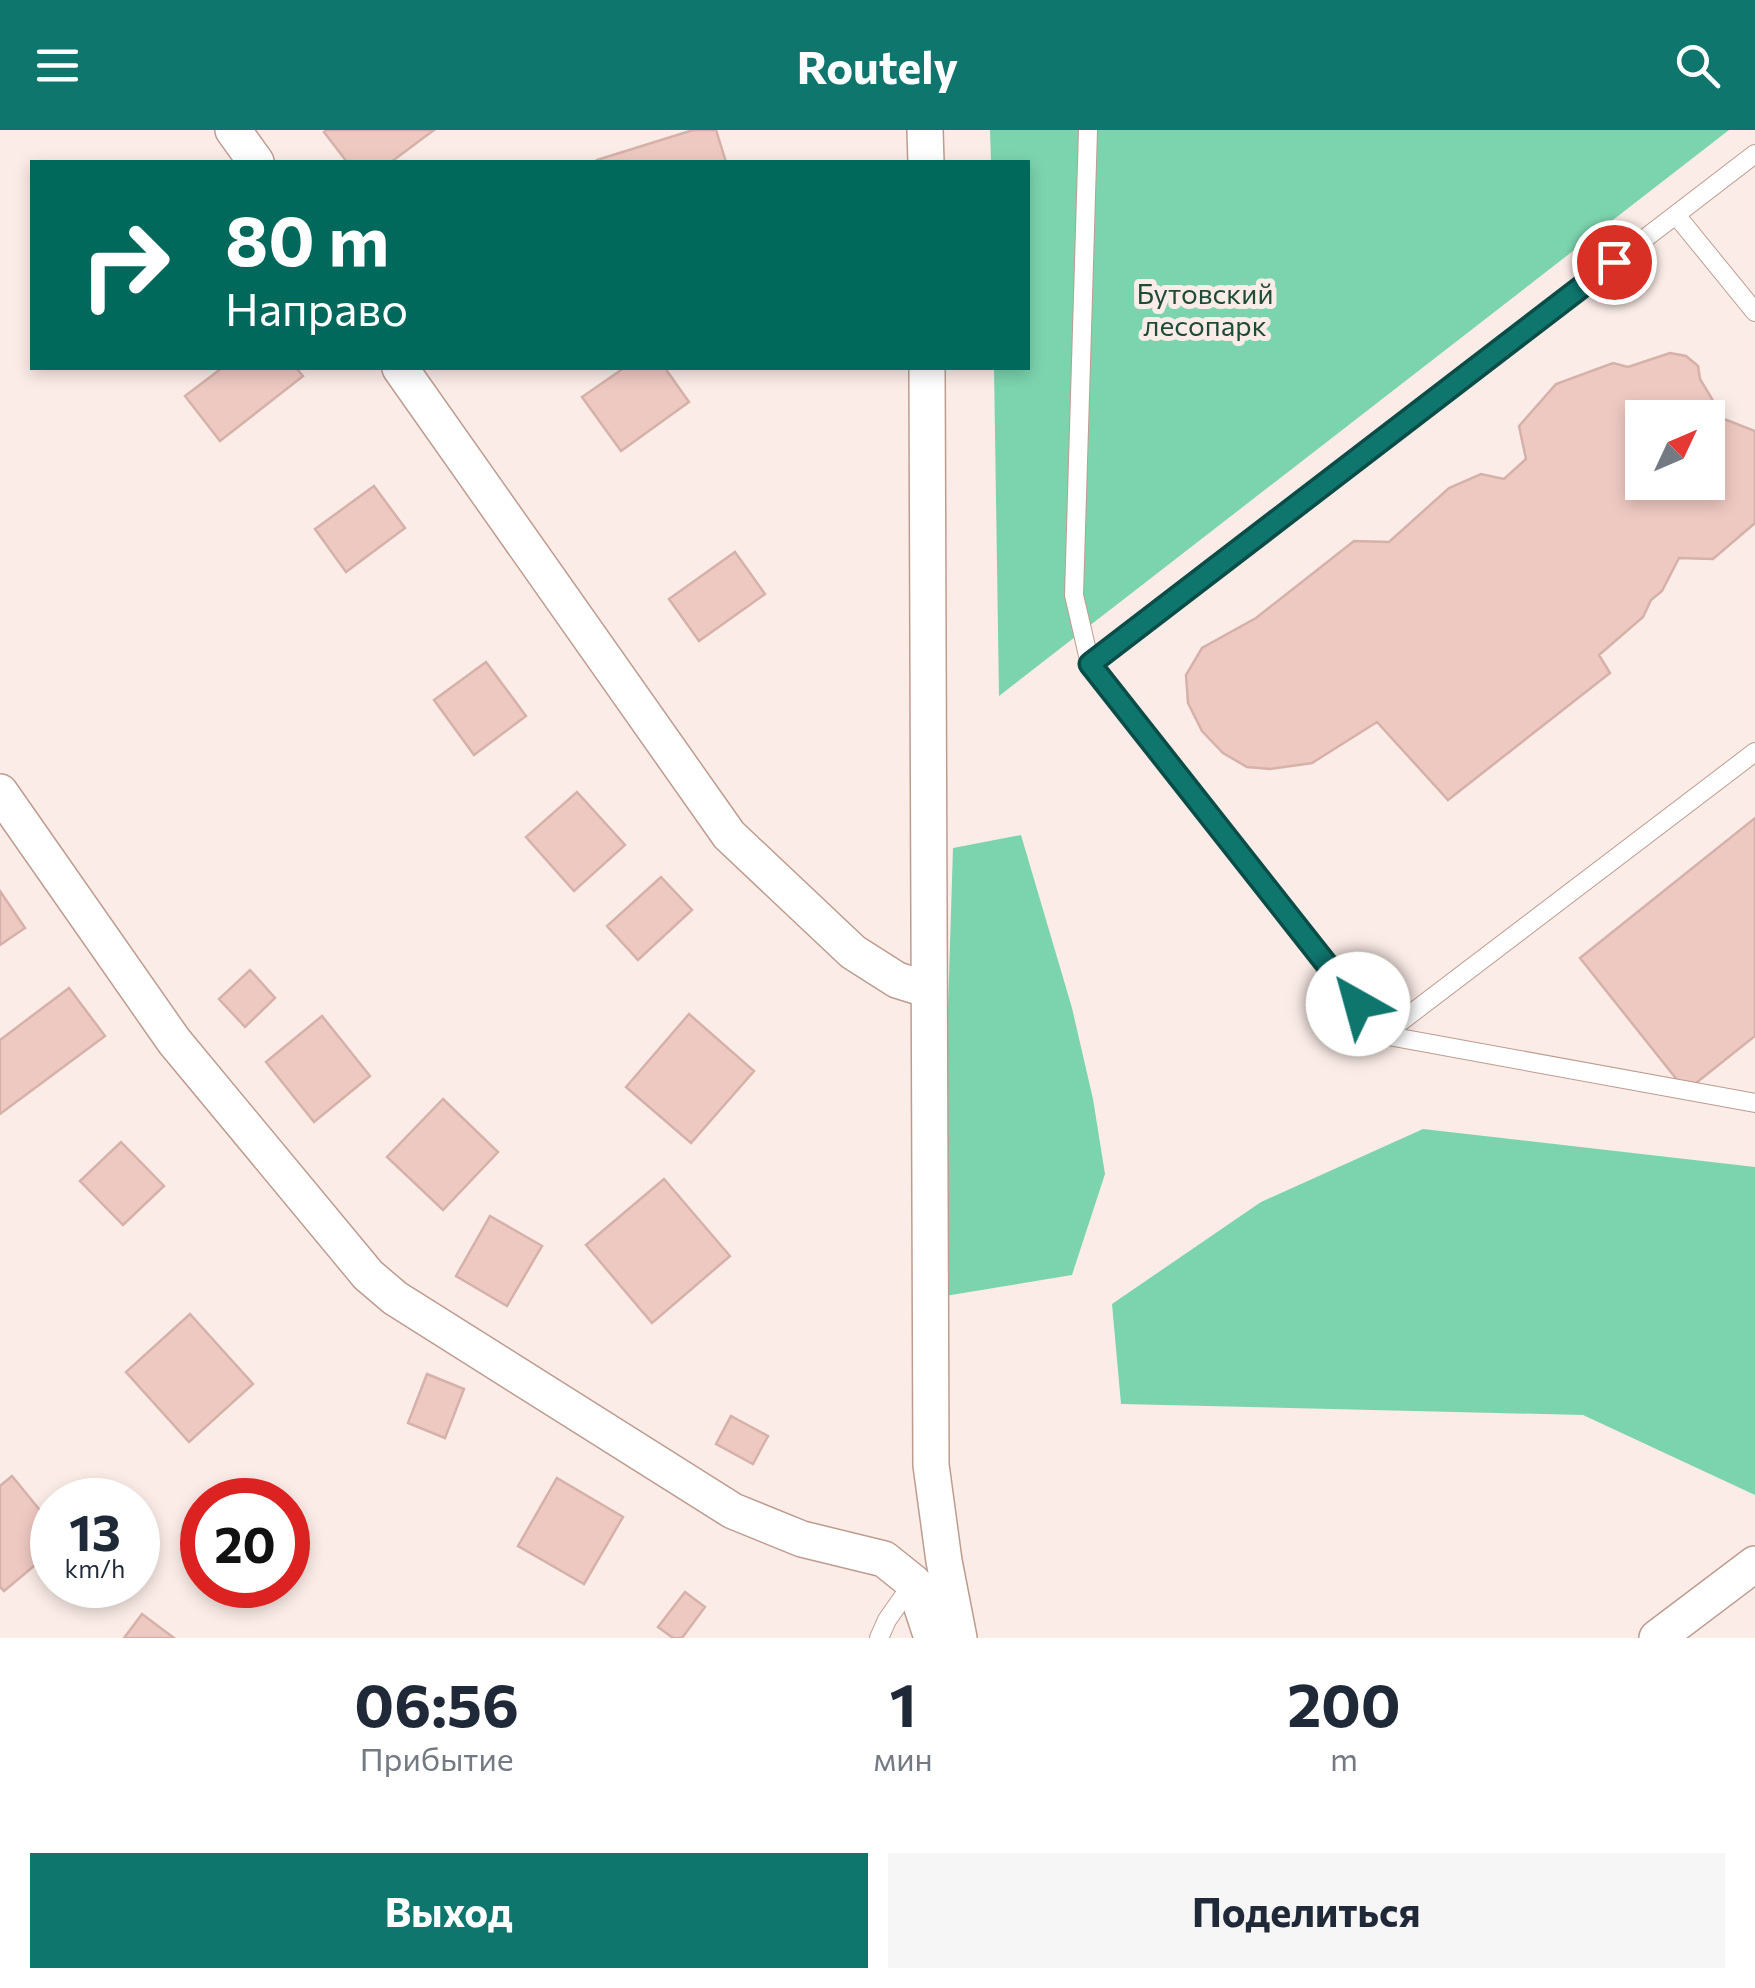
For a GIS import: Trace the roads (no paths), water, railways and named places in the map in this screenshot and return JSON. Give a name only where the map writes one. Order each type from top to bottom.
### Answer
[{"type":"street","points":[[233,130],[255,160]]},
{"type":"street","points":[[925,130],[926,160]]},
{"type":"street","points":[[401,370],[729,835],[853,952],[898,980],[929,990]]},
{"type":"street","points":[[927,370],[931,1464],[959,1638]]},
{"type":"street","points":[[0,792],[174,1042],[368,1275],[395,1298],[733,1511],[802,1539],[884,1559],[914,1582],[932,1638]]},
{"type":"street","points":[[1657,1638],[1755,1564]]},
{"type":"lane","points":[[1088,130],[1074,595],[1090,664],[1383,1035],[1755,1103]]},
{"type":"lane","points":[[1090,664],[1755,154]]},
{"type":"lane","points":[[1676,215],[1755,312]]},
{"type":"lane","points":[[1383,1035],[1755,752]]},
{"type":"lane","points":[[879,1638],[914,1582]]},
{"type":"park label","name":"Бутовский лесопарк","points":[[1205,310]]}]
